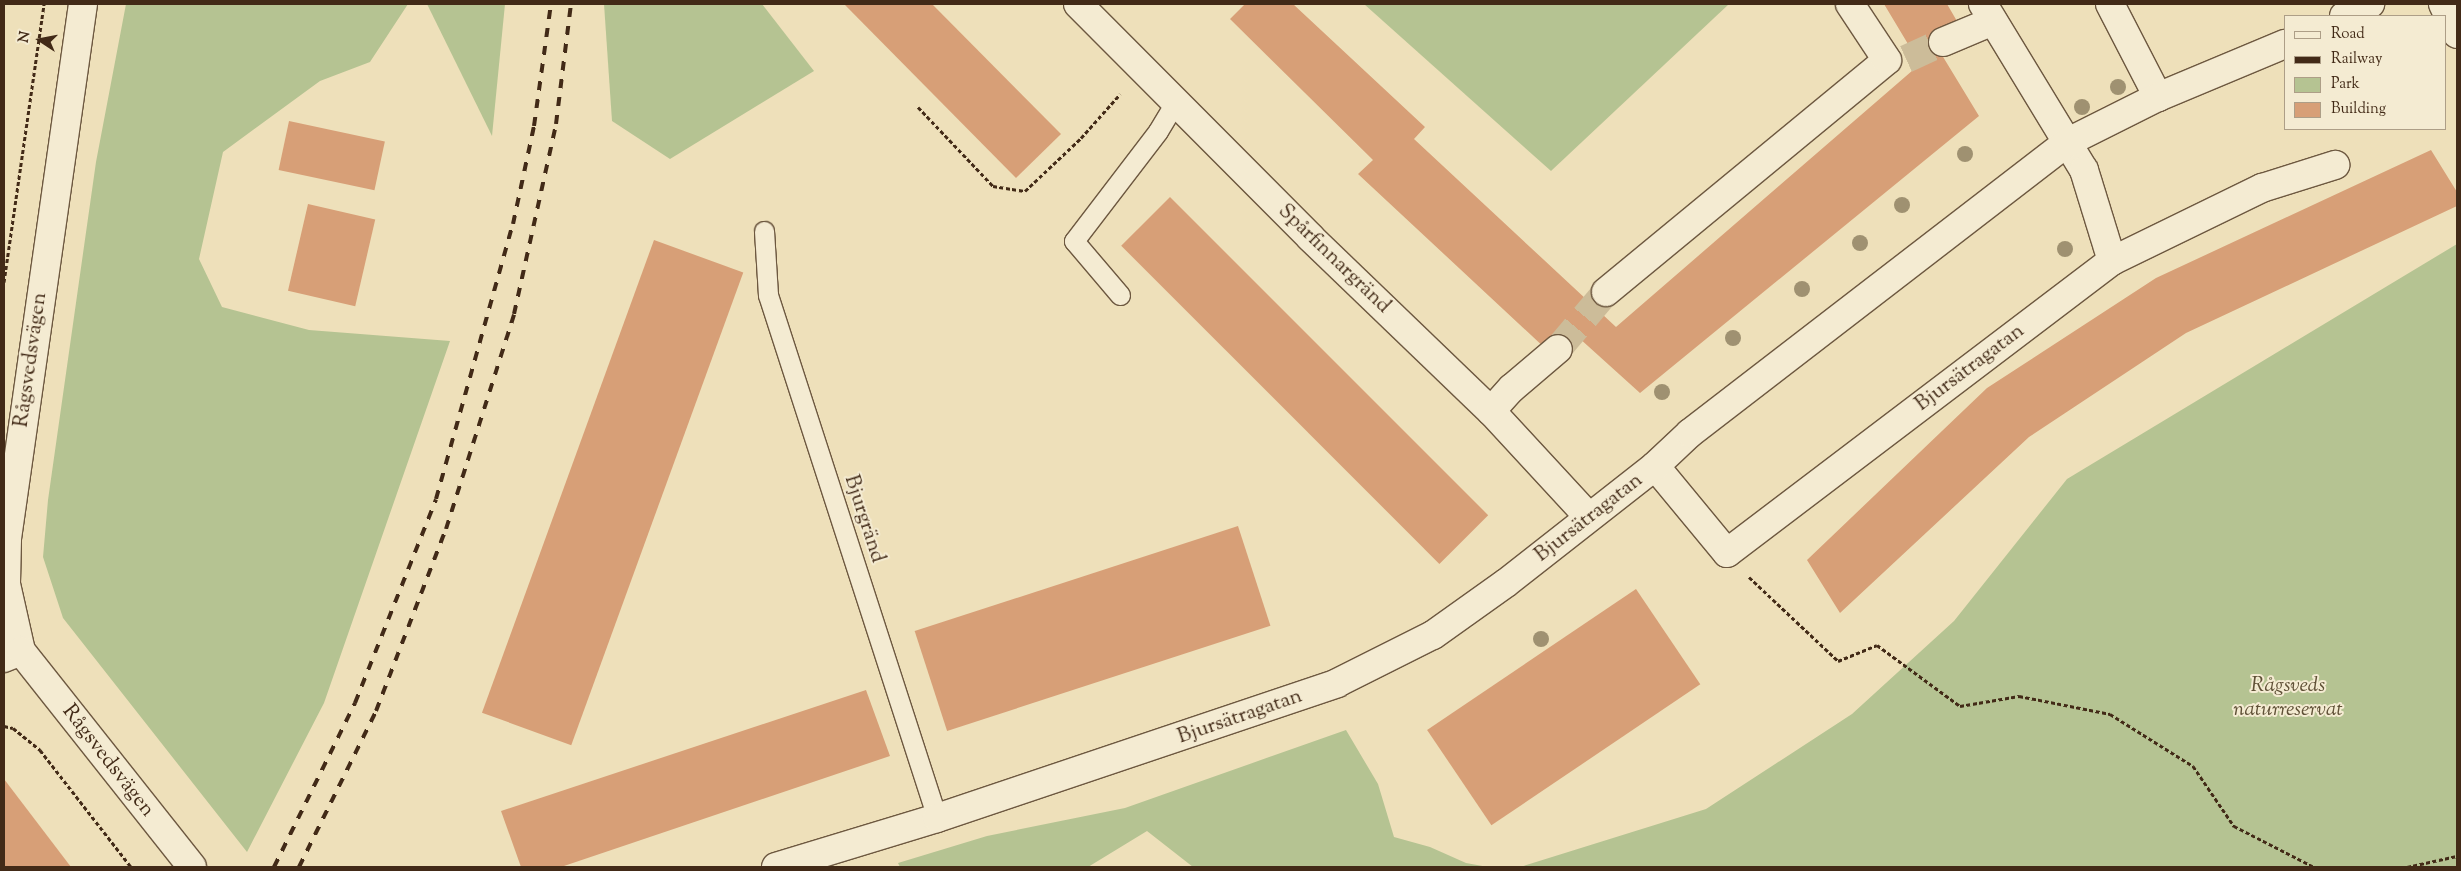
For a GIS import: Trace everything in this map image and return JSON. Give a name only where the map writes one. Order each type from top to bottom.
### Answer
[{"type":"street","name":"Rågsvedsvägen","points":[[83,4],[7,539],[6,584],[12,655],[192,867]]},
{"type":"street","name":"Spårfinnargränd","points":[[1078,4],[1311,238],[1491,411],[1588,516]]},
{"type":"street","points":[[1606,292],[1896,59],[1850,4]]},
{"type":"street","points":[[2110,4],[2158,97]]},
{"type":"street","points":[[2346,15],[2370,4]]},
{"type":"street","points":[[2443,4],[2457,34]]},
{"type":"street","points":[[1943,42],[1988,12],[2084,170],[2112,262]]},
{"type":"street","name":"Bjursätragatan","points":[[776,867],[937,818],[1337,683],[1433,635],[1506,583],[1588,516],[1655,466],[1690,434],[2068,142],[2158,97],[2284,44]]},
{"type":"street","name":"Bjursätragatan","points":[[1655,466],[1727,553],[2112,262],[2262,188],[2335,165]]},
{"type":"street","points":[[1491,411],[1512,388],[1558,349]]},
{"type":"lane","points":[[1120,295],[1074,241],[1158,131],[1176,101]]},
{"type":"lane","name":"Bjurgränd","points":[[764,231],[768,295],[937,818]]},
{"type":"path","points":[[4,282],[44,4]]},
{"type":"path","points":[[918,107],[993,186],[1025,191],[1082,138],[1120,94]]},
{"type":"path","points":[[1727,553],[1778,607],[1838,662],[1877,645],[1960,706],[2019,696],[2110,714],[2193,766],[2234,826],[2314,867]]},
{"type":"path","points":[[4,726],[12,728],[40,750],[131,867]]},
{"type":"path","points":[[2407,867],[2457,856]]},
{"type":"green space","points":[[126,4],[408,4],[370,62],[320,81],[223,152],[199,259],[222,307],[309,330],[450,341],[324,703],[247,852],[63,618],[43,557],[48,500],[96,162]]},
{"type":"green space","points":[[427,4],[505,4],[492,136]]},
{"type":"green space","points":[[604,4],[762,4],[814,71],[670,159],[612,121]]},
{"type":"green space","points":[[1364,4],[1729,4],[1551,171]]},
{"type":"green space","name":"Rågsveds naturreservat","points":[[2457,244],[2457,867],[1520,867],[1706,809],[1852,714],[1954,621],[2067,479]]},
{"type":"green space","points":[[1346,730],[1378,784],[1394,837],[1430,847],[1466,863],[1488,867],[1193,867],[1147,831],[1088,867],[900,867],[898,863],[987,836],[1125,808]]},
{"type":"building","points":[[844,4],[932,4],[1061,134],[1016,178]]},
{"type":"building","points":[[1245,4],[1293,4],[1425,127],[1414,139],[1616,327],[1920,64],[1884,4],[1947,4],[1961,28],[1934,42],[1979,116],[1640,393],[1568,328],[1547,350],[1358,174],[1373,160],[1230,19]]},
{"type":"building","points":[[289,121],[385,141],[374,190],[279,170]]},
{"type":"building","points":[[2431,150],[2457,192],[2457,206],[2186,333],[2029,437],[1840,613],[1807,560],[1987,388],[2156,278]]},
{"type":"building","points":[[1170,197],[1488,515],[1439,564],[1121,246]]},
{"type":"building","points":[[308,204],[375,220],[355,306],[288,291]]},
{"type":"building","points":[[654,240],[743,272],[571,745],[482,713]]},
{"type":"building","points":[[1238,526],[1270,626],[947,731],[915,631]]},
{"type":"building","points":[[1636,589],[1700,684],[1491,825],[1427,730]]},
{"type":"building","points":[[866,690],[890,756],[561,867],[521,867],[501,811]]},
{"type":"building","points":[[4,779],[71,867],[4,867]]},
{"type":"tunnel","points":[[1906,59],[1943,42]]},
{"type":"tunnel","points":[[1558,349],[1606,292]]},
{"type":"railway","points":[[274,867],[355,703],[436,499],[513,224],[534,126],[551,4]]},
{"type":"railway","points":[[299,867],[376,711],[446,529],[514,314],[556,124],[571,4]]}]
